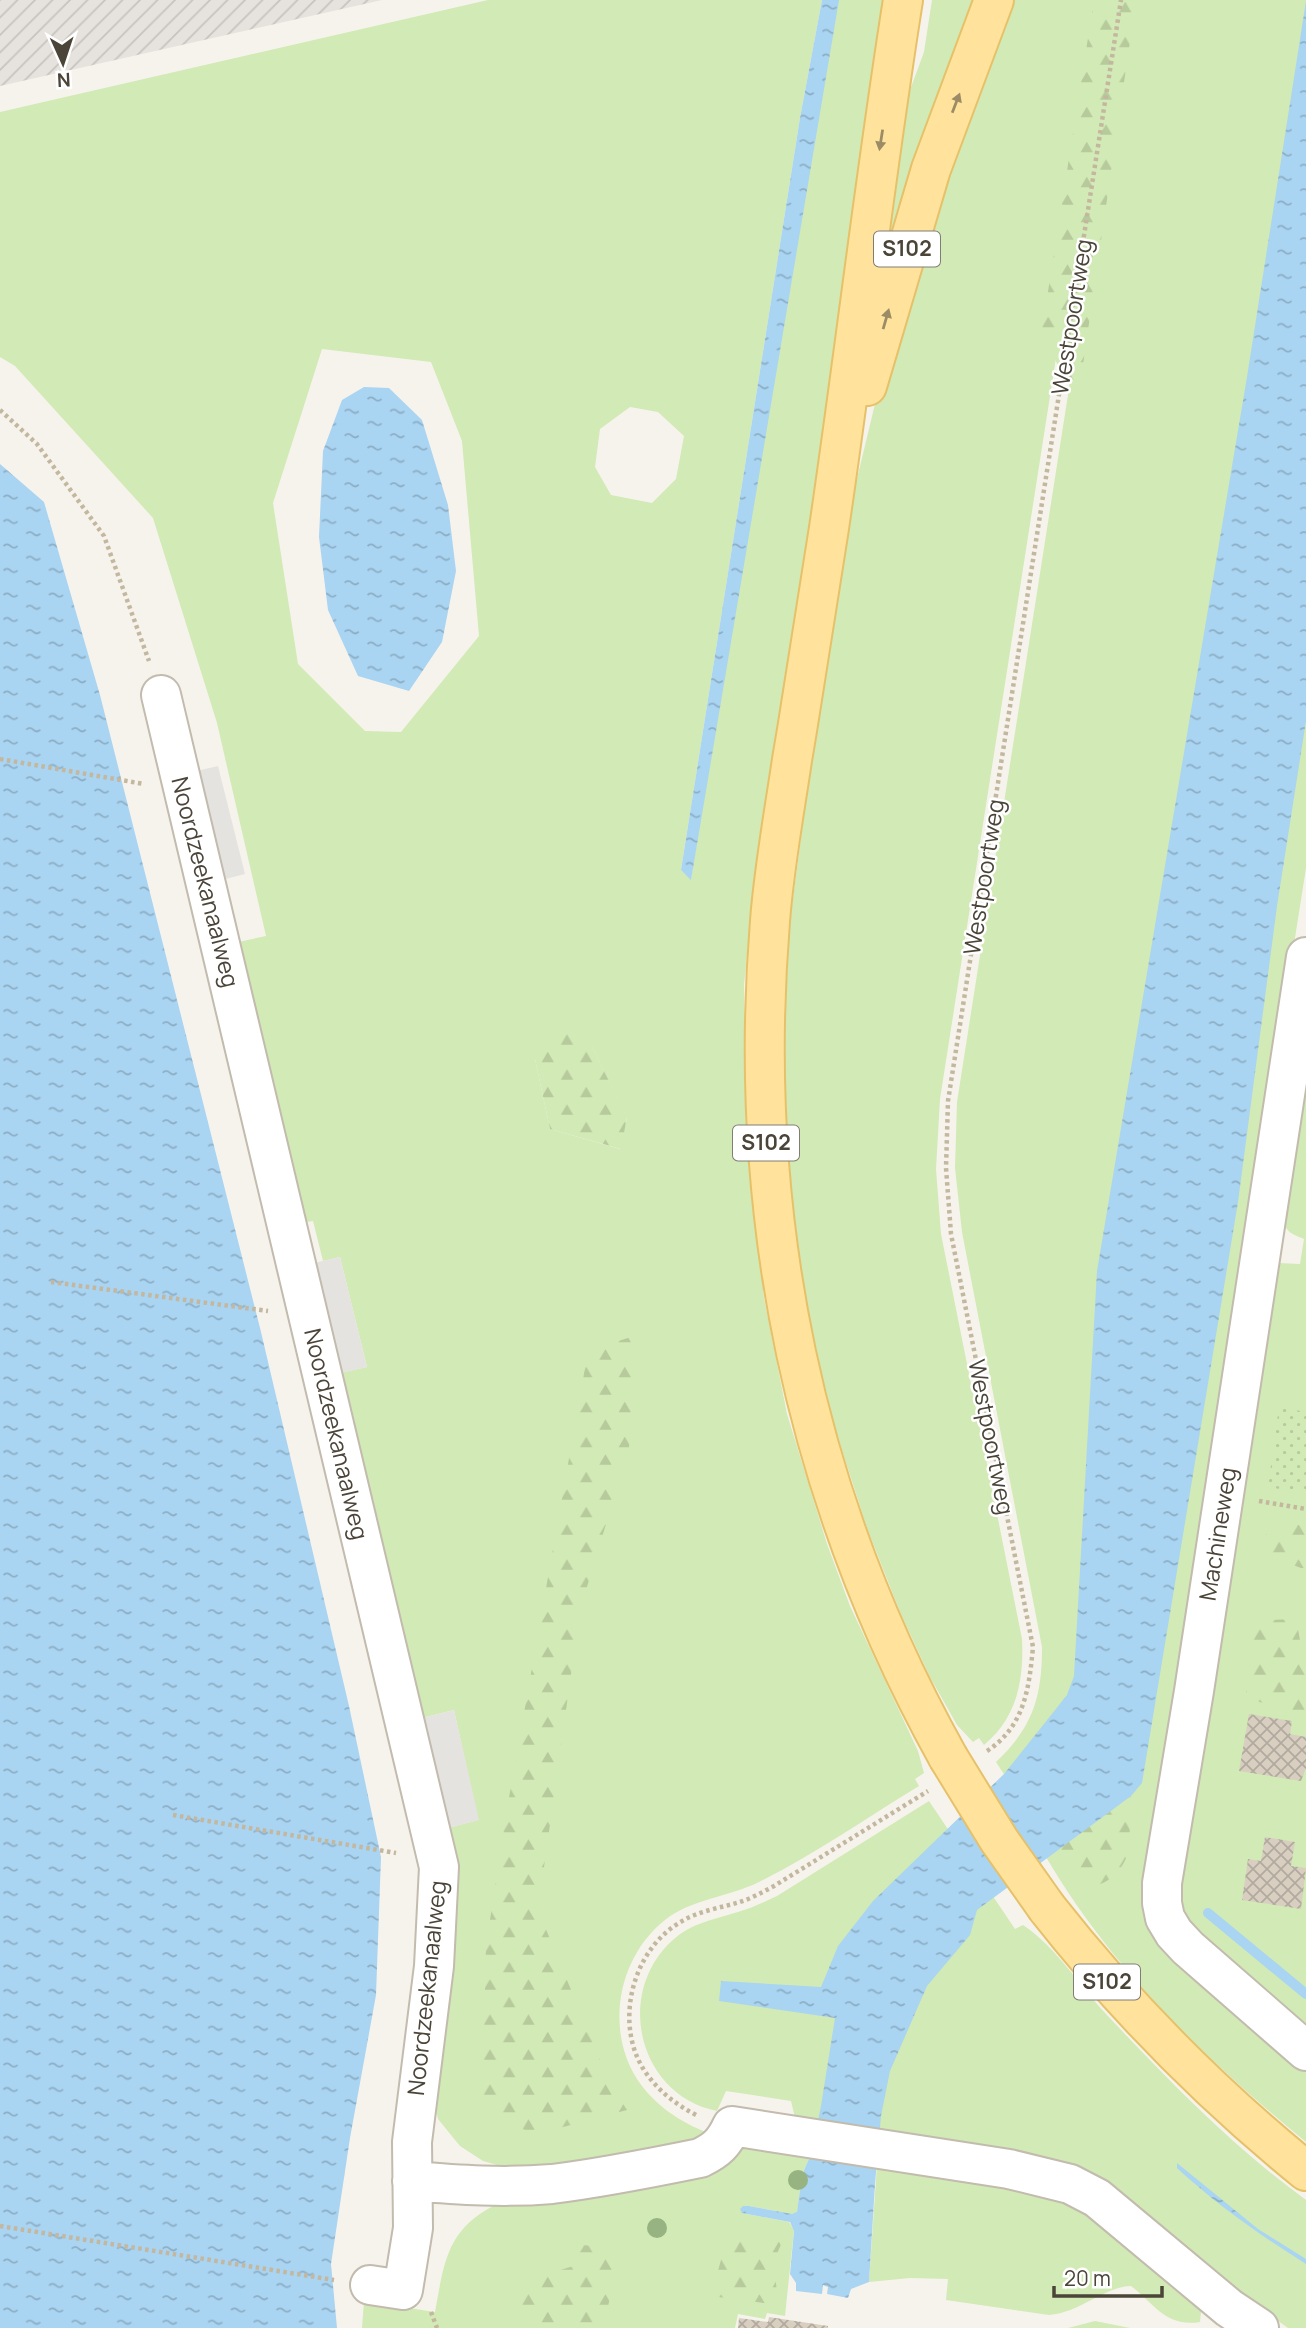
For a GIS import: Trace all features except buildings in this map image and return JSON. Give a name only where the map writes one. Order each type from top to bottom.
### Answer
[{"type":"main road","name":"S102","points":[[903,0],[878,155],[832,502],[770,916],[765,997],[764,1088],[770,1197],[795,1358],[840,1518],[939,1773],[999,1840],[1047,1908],[1110,1985],[1224,2101],[1306,2171]]},
{"type":"main road","name":"S102","points":[[832,502],[931,169],[994,0]]},
{"type":"street","name":"Noordzeekanaalweg","points":[[161,695],[439,1867],[434,1966],[412,2142],[414,2228],[403,2290],[370,2286]]},
{"type":"street","name":"Machineweg","points":[[1306,957],[1165,1866],[1162,1903],[1165,1918],[1188,1948],[1306,2051]]},
{"type":"street","points":[[412,2181],[467,2186],[512,2186],[587,2179],[700,2158],[715,2151],[725,2141],[732,2126],[1009,2169],[1070,2184],[1097,2198],[1229,2308],[1259,2328]]},
{"type":"path","name":"Westpoortweg","points":[[986,1752],[997,1745],[1020,1714],[1029,1690],[1033,1647],[951,1234],[946,1168],[948,1101],[1121,0]]},
{"type":"path","points":[[0,410],[37,444],[104,536],[161,695]]},
{"type":"path","points":[[0,759],[151,785]]},
{"type":"path","points":[[51,1282],[272,1312]]},
{"type":"path","points":[[1224,1495],[1306,1509]]},
{"type":"path","points":[[732,2126],[703,2118],[665,2096],[637,2057],[630,2029],[631,2000],[633,1984],[646,1955],[678,1923],[754,1896],[774,1886],[939,1773]]},
{"type":"path","points":[[173,1815],[408,1855]]},
{"type":"path","points":[[0,2225],[370,2286]]},
{"type":"shaded area","points":[[0,0],[382,0],[0,86]]},
{"type":"shaded area","points":[[218,766],[245,874],[206,884],[179,775]]},
{"type":"shaded area","points":[[340,1257],[367,1367],[322,1377],[296,1267]]},
{"type":"shaded area","points":[[454,1710],[479,1820],[430,1833],[418,1719]]},
{"type":"green space","points":[[488,0],[822,0],[800,118],[681,870],[691,879],[830,0],[896,0],[753,894],[744,985],[747,1137],[764,1298],[787,1414],[827,1544],[850,1606],[918,1751],[924,1773],[915,1779],[919,1786],[800,1860],[759,1882],[675,1913],[649,1935],[636,1953],[621,1995],[619,2016],[627,2059],[637,2079],[651,2097],[687,2124],[708,2133],[706,2139],[573,2164],[508,2168],[483,2161],[460,2146],[438,2119],[433,2097],[444,1829],[478,1820],[454,1710],[418,1719],[331,1375],[367,1367],[340,1257],[323,1261],[313,1221],[299,1223],[229,944],[266,936],[217,723],[153,518],[15,366],[0,357],[0,112]],"holes":[[[322,349],[431,362],[462,441],[479,636],[401,732],[365,731],[298,664],[273,503]],[[630,407],[658,412],[684,436],[676,479],[652,503],[611,495],[595,467],[600,429]],[[592,1047],[627,1118],[620,1149],[550,1129],[535,1059]]]},
{"type":"green space","points":[[932,0],[980,0],[869,304],[896,128],[924,52]]},
{"type":"green space","points":[[1004,0],[1112,0],[940,1099],[936,1169],[941,1234],[1022,1639],[1022,1669],[1016,1697],[1004,1723],[984,1745],[979,1738],[973,1742],[957,1725],[930,1677],[900,1612],[867,1528],[819,1378],[788,1192],[781,1057],[786,950],[810,771],[856,483],[886,358]]},
{"type":"green space","points":[[1094,0],[1136,0],[1078,399],[1041,336]]},
{"type":"green space","points":[[1130,0],[1306,0],[1306,868],[1143,1903],[1147,1924],[1159,1941],[1306,2068],[1306,2142],[1197,2045],[1163,2011],[1100,1937],[1046,1857],[1054,1851],[996,1762],[1019,1736],[1033,1710],[1040,1681],[1042,1647],[962,1232],[955,1168],[957,1102]]},
{"type":"green space","points":[[567,1024],[592,1047],[627,1117],[621,1149],[550,1129],[535,1059]]},
{"type":"green space","points":[[1306,1061],[1306,2030],[1195,1933],[1180,1906],[1178,1892],[1275,1266],[1279,1263],[1300,1264],[1304,1239],[1290,1232],[1283,1218]]},
{"type":"green space","points":[[637,1335],[629,1448],[580,1610],[538,1910],[610,2084],[627,2110],[533,2135],[482,2104],[486,1946],[507,1809],[588,1351]]},
{"type":"green space","points":[[1279,1407],[1306,1412],[1306,1494],[1268,1487]]},
{"type":"green space","points":[[1276,1522],[1306,1526],[1306,1568],[1253,1550]]},
{"type":"green space","points":[[1296,1619],[1306,1672],[1306,1719],[1246,1697],[1249,1621]]},
{"type":"green space","points":[[1131,1796],[1129,1844],[1121,1868],[1098,1885],[1080,1885],[1069,1876],[1054,1851]]},
{"type":"green space","points":[[929,1801],[1015,1929],[1023,1925],[1046,1944],[1106,2014],[1177,2088],[1253,2158],[1306,2200],[1306,2328],[1288,2328],[1230,2286],[1150,2219],[796,2122],[791,2101],[726,2091],[717,2111],[690,2101],[668,2085],[652,2063],[643,2038],[640,2012],[644,1986],[655,1961],[674,1939],[696,1925],[748,1909],[777,1896]]},
{"type":"green space","points":[[744,2146],[811,2154],[802,2175],[797,2213],[749,2206],[742,2213],[789,2222],[794,2230],[785,2316],[767,2313],[765,2319],[738,2314],[735,2328],[362,2328],[364,2301],[435,2312],[445,2264],[456,2238],[465,2226],[493,2206],[739,2150]]},
{"type":"green space","points":[[877,2165],[949,2174],[1069,2200],[1199,2306],[1200,2322],[1188,2323],[1168,2317],[1131,2286],[1112,2290],[1071,2310],[1049,2315],[946,2300],[948,2279],[910,2278],[869,2282]]},
{"type":"green space","points":[[785,2235],[773,2263],[779,2305],[711,2296],[726,2242]]},
{"type":"green space","points":[[574,2244],[619,2249],[604,2328],[541,2328],[499,2296],[531,2279],[580,2264]]},
{"type":"green space","points":[[1095,2321],[1130,2328],[1068,2328]]},
{"type":"water","points":[[822,0],[839,0],[691,880],[681,870],[800,118]]},
{"type":"water","points":[[1306,1],[1306,721],[1277,906],[1238,1202],[1142,1783],[1131,1796],[977,1910],[970,1935],[927,1986],[890,2071],[881,2116],[869,2282],[851,2289],[848,2298],[827,2294],[828,2287],[823,2285],[822,2294],[796,2291],[796,2283],[790,2274],[794,2231],[790,2222],[742,2213],[740,2209],[749,2206],[792,2214],[797,2212],[802,2175],[811,2154],[821,2106],[835,2018],[719,2001],[721,1981],[821,1987],[838,1946],[873,1901],[1004,1774],[1067,1695],[1074,1676],[1097,1271],[1247,377]]},
{"type":"water","points":[[364,387],[389,388],[422,420],[448,505],[456,571],[442,642],[409,691],[358,676],[328,610],[319,537],[323,451],[342,400]]},
{"type":"water","points":[[0,464],[44,502],[100,695],[261,1332],[349,1706],[381,1857],[376,1995],[331,2264],[337,2328],[0,2328]]},
{"type":"water","points":[[1177,2163],[1258,2229],[1306,2259],[1306,2264],[1223,2207],[1177,2168]]},
{"type":"waterway","points":[[1208,1913],[1306,1994]]}]
